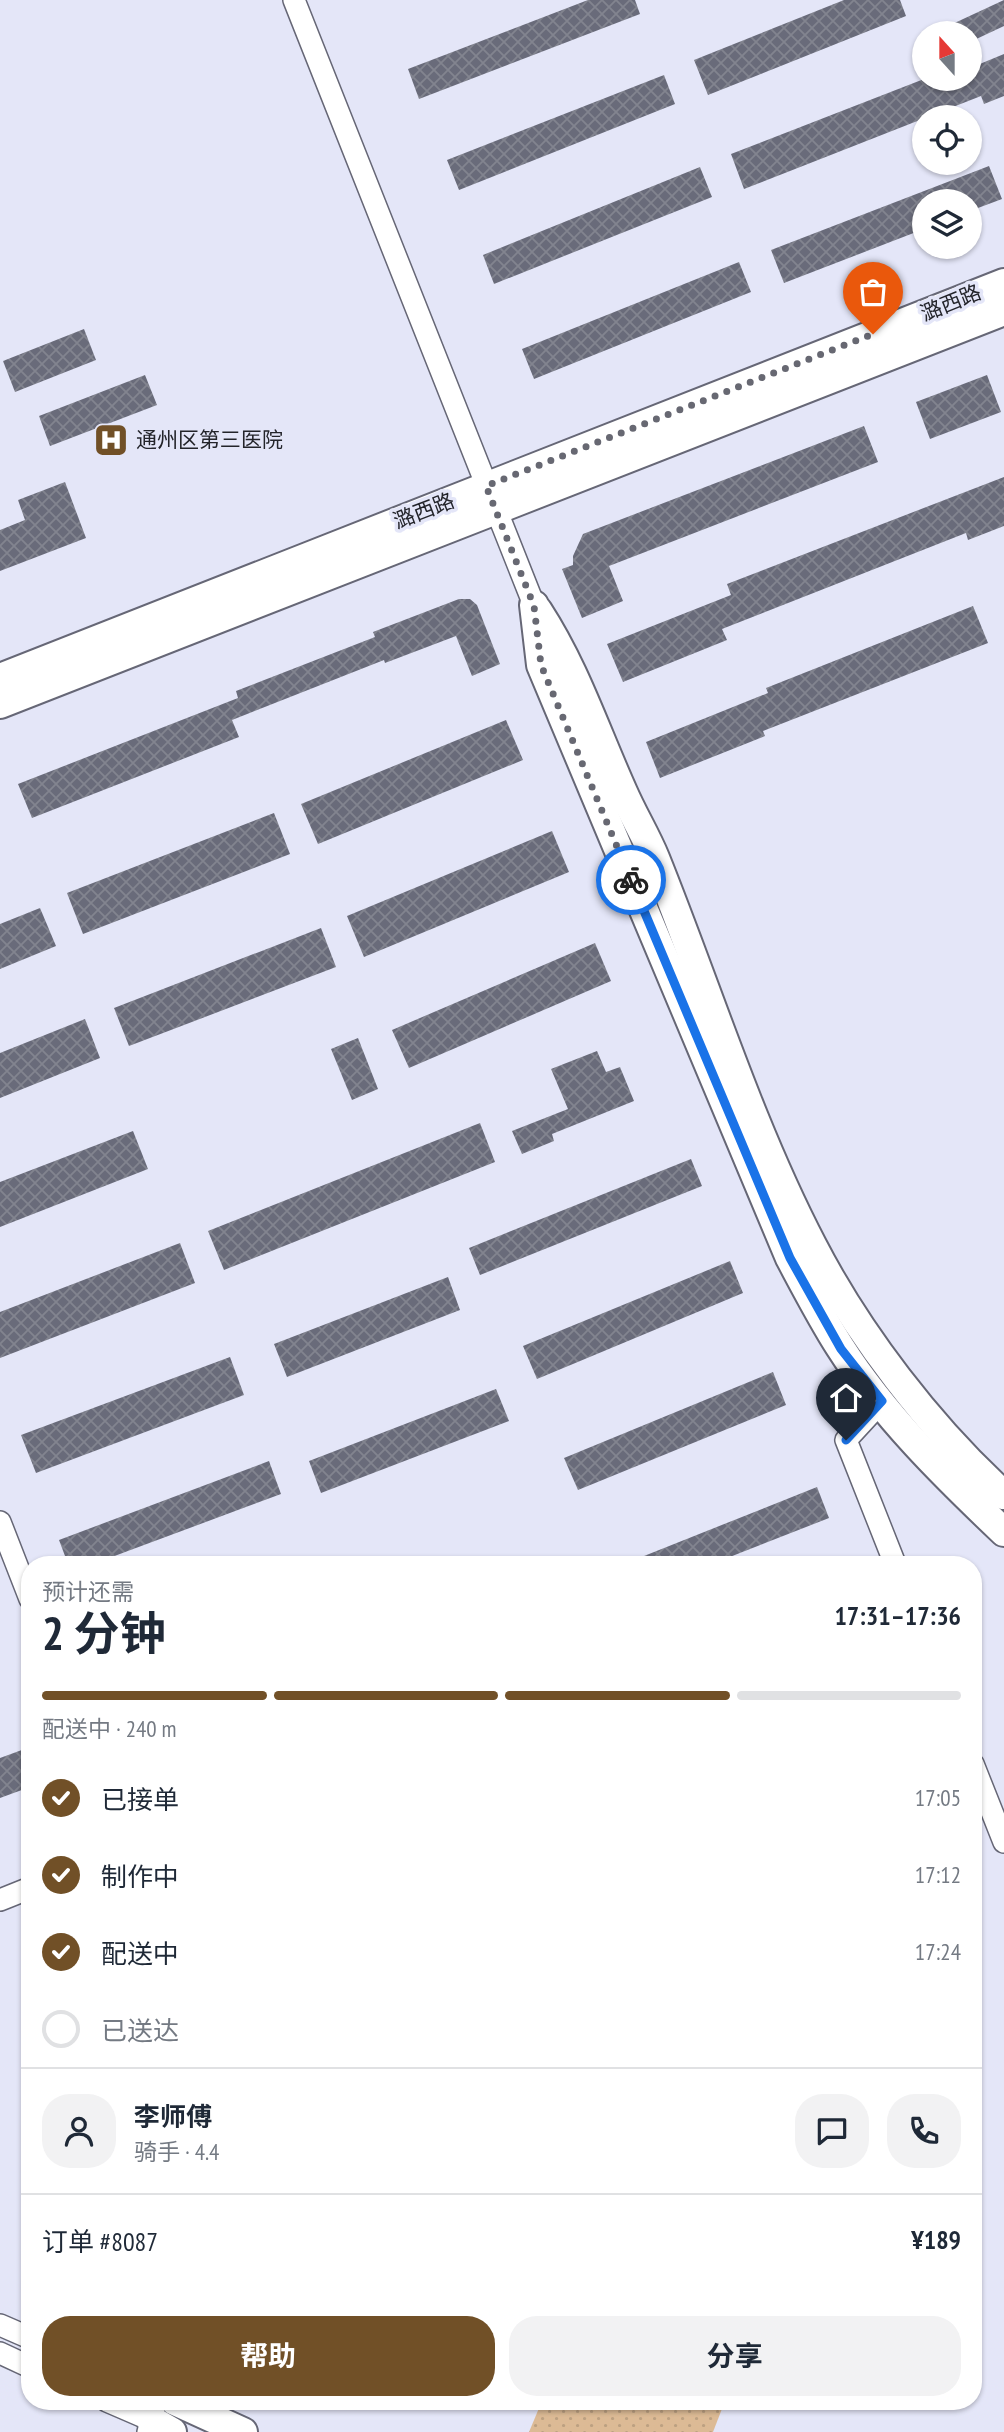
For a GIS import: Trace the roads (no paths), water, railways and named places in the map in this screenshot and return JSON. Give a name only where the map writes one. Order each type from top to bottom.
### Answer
[{"type":"main road","name":"潞西路","points":[[0,704],[491,498],[1003,294]]},
{"type":"main road","name":"潞西路","points":[[0,678],[491,498]]},
{"type":"main road","points":[[534,606],[541,665],[764,1202],[790,1258],[841,1349],[882,1401],[959,1489],[1004,1532]]},
{"type":"main road","points":[[534,606],[563,651],[623,793],[654,855],[767,1149],[812,1244],[864,1334],[955,1445],[1004,1495]]},
{"type":"main road","points":[[195,2410],[243,2432]]},
{"type":"street","points":[[294,0],[534,606]]},
{"type":"street","points":[[882,1401],[846,1440],[892,1556]]},
{"type":"street","points":[[0,1522],[21,1577]]},
{"type":"street","points":[[982,1786],[1004,1842]]},
{"type":"street","points":[[0,1900],[21,1892]]},
{"type":"street","points":[[0,2325],[21,2333]]},
{"type":"street","points":[[0,2353],[21,2363]]},
{"type":"street","points":[[130,2410],[157,2421]]},
{"type":"place","name":"通州区第三医院","points":[[111,440]]}]
